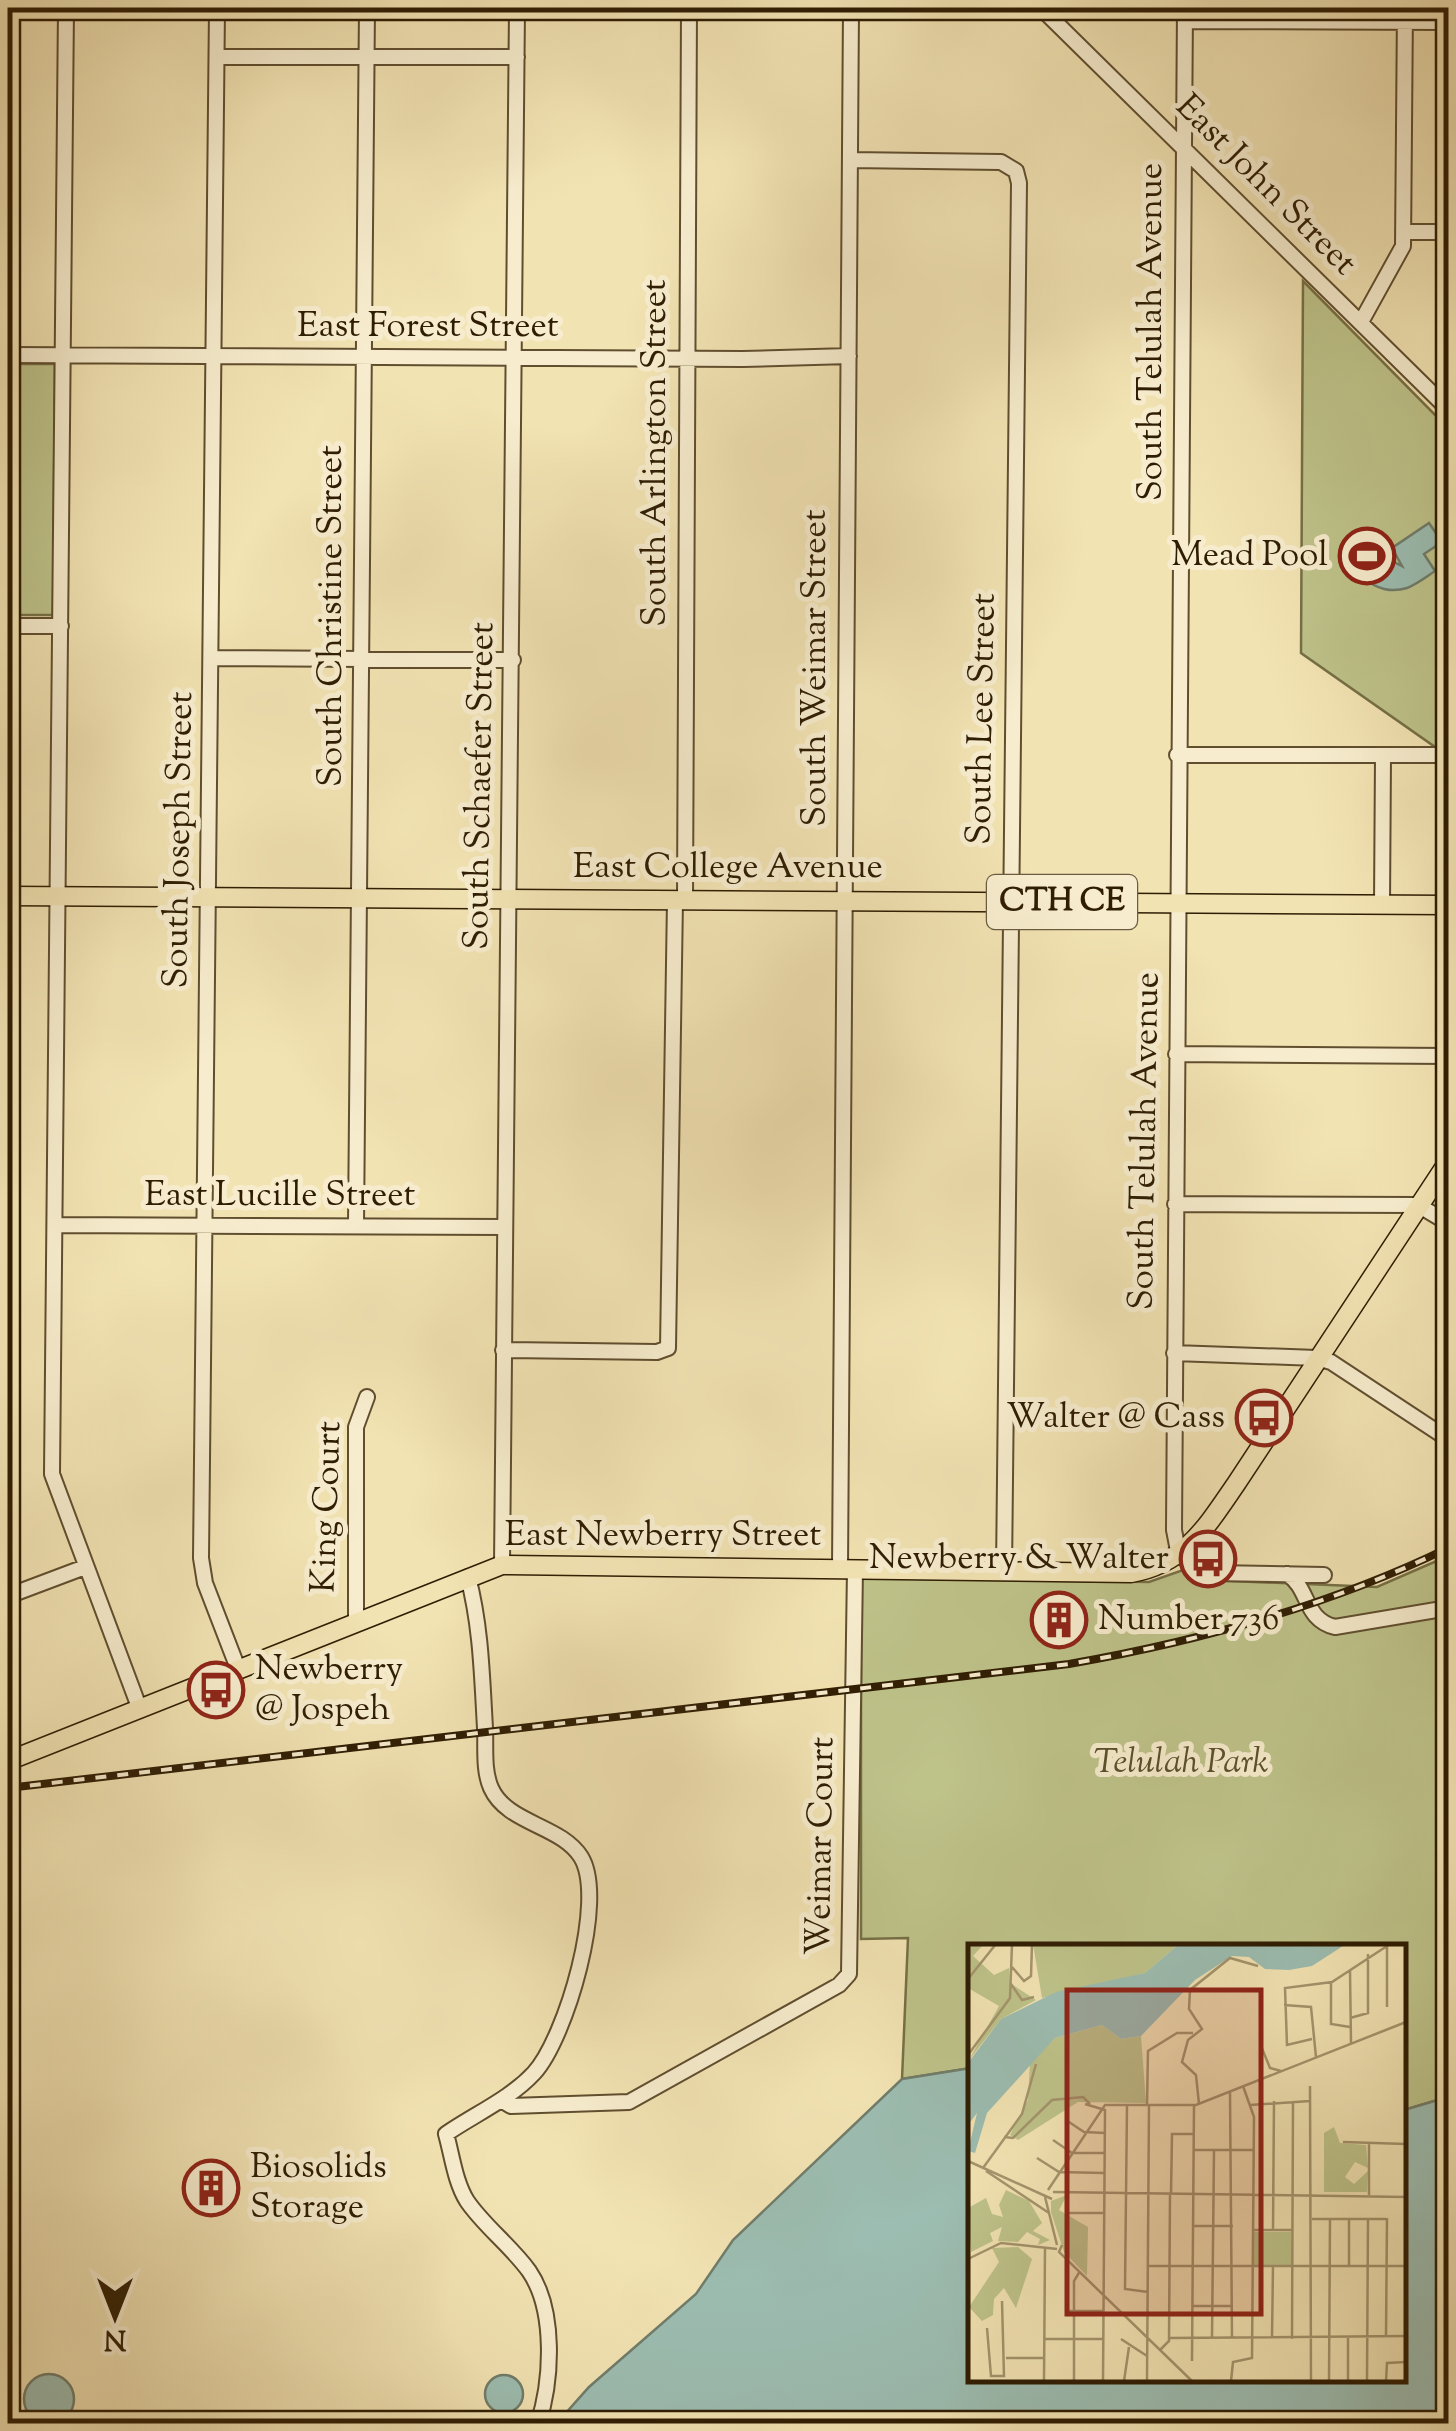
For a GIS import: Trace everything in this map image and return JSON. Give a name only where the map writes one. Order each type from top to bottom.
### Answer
[{"type":"main road","name":"East College Avenue","points":[[8,896],[1448,905]]},
{"type":"main road","points":[[1179,1556],[1199,1536],[1236,1484],[1448,1162]]},
{"type":"main road","name":"East Newberry Street","points":[[8,1760],[237,1666],[502,1565],[1131,1573],[1151,1570],[1179,1556]]},
{"type":"street","points":[[66,8],[52,1474],[139,1708]]},
{"type":"street","name":"South Joseph Street","points":[[217,8],[202,1572],[237,1666]]},
{"type":"street","name":"South Christine Street","points":[[356,1225],[367,8]]},
{"type":"street","name":"South Schaefer Street","points":[[502,1565],[517,8]]},
{"type":"street","name":"South Arlington Street","points":[[504,1350],[664,1351],[670,1342],[688,359],[689,8]]},
{"type":"street","name":"South Weimar Street","points":[[847,1569],[844,902],[852,8]]},
{"type":"street","name":"East John Street","points":[[1041,8],[1448,410]]},
{"type":"street","points":[[1185,14],[1405,15],[1444,22]]},
{"type":"street","name":"South Telulah Avenue","points":[[1179,1556],[1173,1513],[1185,14]]},
{"type":"street","points":[[1361,322],[1401,253],[1405,15]]},
{"type":"street","points":[[217,56],[517,57]]},
{"type":"street","name":"South Lee Street","points":[[850,160],[1001,162],[1013,168],[1018,203],[1004,1572]]},
{"type":"street","points":[[1404,232],[1448,232]]},
{"type":"street","name":"East Forest Street","points":[[8,355],[688,359],[849,356]]},
{"type":"street","points":[[8,626],[61,626]]},
{"type":"street","points":[[212,658],[513,660]]},
{"type":"street","points":[[1177,755],[1448,754]]},
{"type":"street","points":[[1382,906],[1383,756]]},
{"type":"street","points":[[1176,1054],[1448,1056]]},
{"type":"street","points":[[1175,1204],[1418,1205],[1448,1224]]},
{"type":"street","name":"East Lucille Street","points":[[55,1226],[505,1228]]},
{"type":"street","points":[[1174,1353],[1316,1358],[1331,1362],[1448,1440]]},
{"type":"street","name":"King Court","points":[[356,1620],[356,1428],[358,1412],[367,1398]]},
{"type":"street","points":[[1179,1556],[1214,1572],[1324,1575]]},
{"type":"street","points":[[8,1596],[84,1567]]},
{"type":"street","name":"Weimar Court","points":[[501,2100],[511,2106],[629,2102],[839,1985],[849,1974],[847,1569]]},
{"type":"street","points":[[1287,1574],[1300,1585],[1310,1612],[1334,1628],[1448,1608]]},
{"type":"street","points":[[468,1576],[477,1618],[491,1788],[512,1810],[573,1847],[586,1867],[591,1891],[561,2031],[535,2072],[501,2100],[446,2134],[468,2202],[499,2234],[540,2289],[546,2360],[545,2403],[538,2424]]},
{"type":"green space","points":[[1303,281],[1448,428],[1448,756],[1301,653]]},
{"type":"green space","points":[[8,364],[55,364],[53,615],[8,615]]},
{"type":"green space","name":"Telulah Park","points":[[1448,1556],[1448,2097],[1406,2109],[1406,1944],[968,1944],[968,2068],[902,2079],[908,1938],[861,1939],[861,1578],[1149,1582],[1183,1570],[1206,1580],[1377,1587]]},
{"type":"water","name":"Mead Pool","points":[[1429,523],[1442,542],[1424,554],[1435,571],[1407,588],[1395,590],[1365,579],[1354,561],[1353,539],[1366,546],[1366,537],[1380,536],[1378,554],[1402,566],[1392,548]]},
{"type":"water","points":[[968,2068],[968,2381],[1406,2381],[1406,2109],[1448,2097],[1448,2423],[557,2423],[589,2387],[696,2294],[733,2240],[902,2079]]},
{"type":"water","points":[[49,2374],[67,2381],[74,2399],[67,2417],[49,2424],[31,2417],[24,2399],[31,2381]]},
{"type":"water","points":[[504,2375],[518,2380],[523,2394],[518,2408],[504,2413],[490,2408],[485,2394],[490,2380]]},
{"type":"railway","points":[[8,1788],[1069,1664],[1263,1619],[1357,1587],[1448,1548]]},
{"type":"railway","points":[[1035,1620],[1082,1620]]},
{"type":"place","name":"Mead Pool","points":[[1367,556]]},
{"type":"place","name":"Walter @ Cass","points":[[1264,1418]]},
{"type":"place","name":"Newberry & Walter","points":[[1208,1559]]},
{"type":"place","name":"Number 736","points":[[1059,1620]]},
{"type":"place","name":"Newberry @ Jospeh","points":[[216,1690]]},
{"type":"place","name":"Biosolids Storage","points":[[211,2188]]}]
